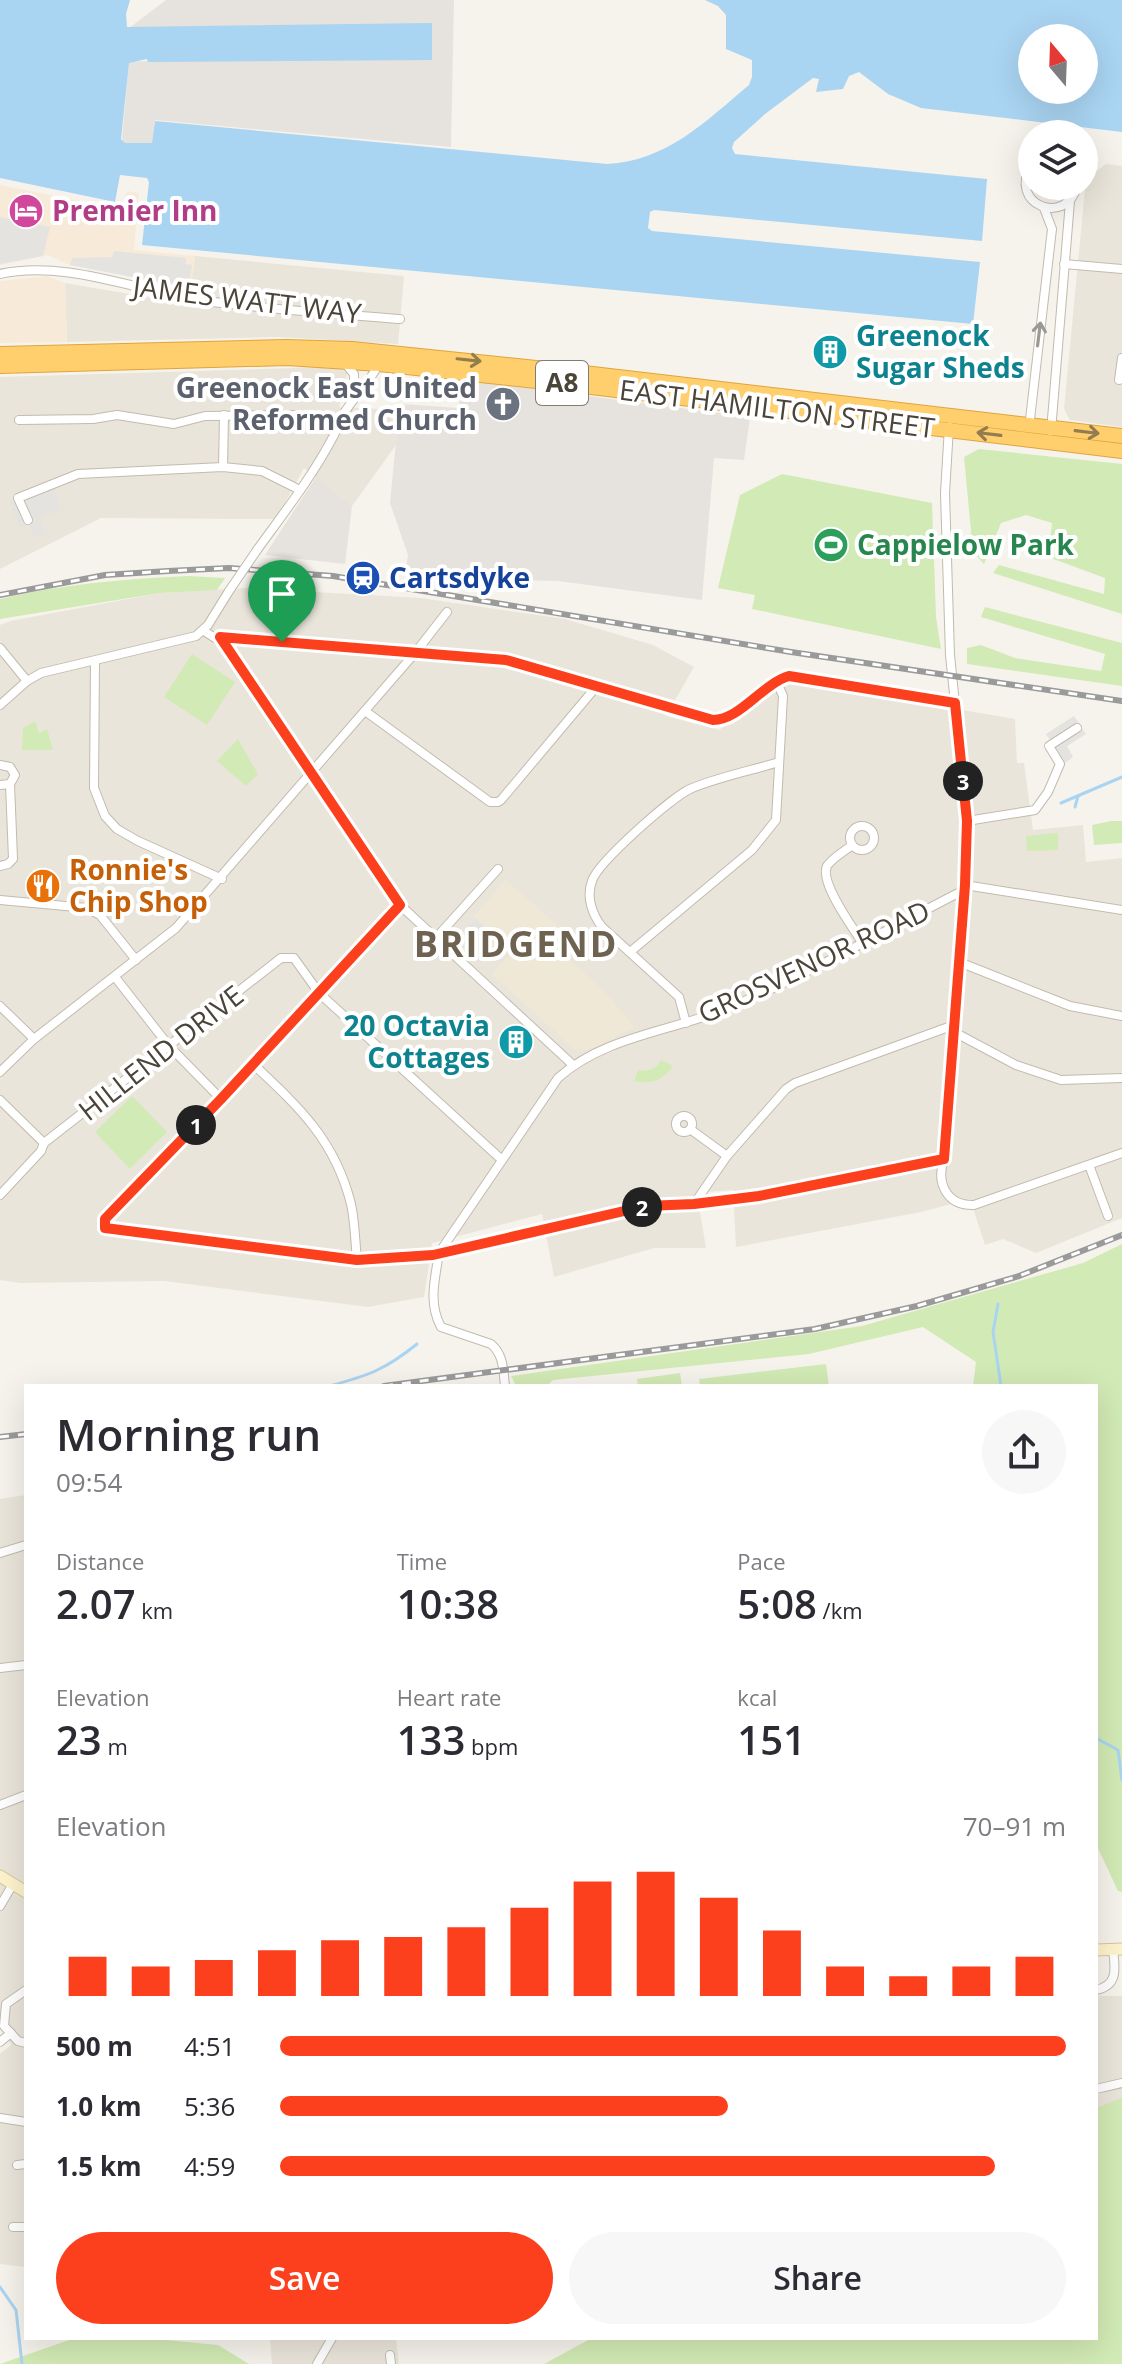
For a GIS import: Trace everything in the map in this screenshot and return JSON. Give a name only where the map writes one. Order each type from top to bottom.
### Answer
[{"type":"highway","name":"EAST HAMILTON STREET","points":[[0,354],[286,347],[1028,432],[1122,451]]},
{"type":"highway","name":"EAST HAMILTON STREET","points":[[0,366],[287,358],[343,362],[379,358]]},
{"type":"highway","name":"EAST HAMILTON STREET","points":[[1051,436],[1122,436]]},
{"type":"main road","points":[[0,1876],[24,1891]]},
{"type":"street","points":[[1032,200],[1044,208],[1058,208],[1070,201]]},
{"type":"street","points":[[1051,436],[1070,201]]},
{"type":"street","points":[[1028,432],[1052,229],[1044,208]]},
{"type":"street","points":[[1064,264],[1122,269]]},
{"type":"street","name":"JAMES WATT WAY","points":[[0,274],[53,271],[204,301],[400,319]]},
{"type":"street","points":[[202,632],[300,490],[354,397],[371,379],[379,358]]},
{"type":"street","points":[[1119,380],[1122,358]]},
{"type":"street","points":[[343,362],[354,374],[354,397]]},
{"type":"street","points":[[19,420],[93,419],[117,415],[174,424],[205,416],[299,415]]},
{"type":"street","points":[[223,467],[224,415]]},
{"type":"street","points":[[949,423],[945,493],[950,655],[967,821],[965,888],[944,1159],[939,1173],[944,1189],[954,1201],[964,1206],[982,1203],[1122,1153]]},
{"type":"street","points":[[28,520],[18,498],[78,474],[223,467],[262,471],[300,490]]},
{"type":"street","points":[[0,1072],[34,1039],[176,928],[222,879],[447,612]]},
{"type":"street","points":[[0,705],[41,673],[202,632],[220,637],[506,660],[707,719],[720,720],[732,715],[776,680],[794,676],[955,703]]},
{"type":"street","points":[[220,637],[400,905],[573,1065],[558,1078],[439,1253],[433,1313],[441,1327],[496,1349],[502,1358],[505,1384]]},
{"type":"street","points":[[0,648],[27,681]]},
{"type":"street","points":[[95,661],[94,788],[105,816],[117,829],[138,841],[222,879]]},
{"type":"street","points":[[630,952],[752,850],[776,820],[783,696],[776,680]]},
{"type":"street","points":[[365,711],[495,803],[501,800],[596,687]]},
{"type":"street","points":[[967,821],[1035,810],[1048,792],[1060,764],[1049,746],[1077,728]]},
{"type":"street","points":[[686,1023],[679,997],[593,916],[591,881],[602,865],[676,796],[779,762]]},
{"type":"street","points":[[0,765],[7,765],[15,775],[5,784],[13,859],[0,866]]},
{"type":"street","points":[[852,845],[828,864],[826,872],[832,894],[862,942]]},
{"type":"street","points":[[436,938],[498,869]]},
{"type":"street","points":[[965,888],[1122,910]]},
{"type":"street","name":"GROSVENOR ROAD","points":[[573,1065],[626,1040],[731,1007],[965,888]]},
{"type":"street","points":[[0,900],[87,908],[100,915],[136,960]]},
{"type":"street","points":[[400,905],[105,1219],[105,1228],[357,1260],[439,1253],[646,1206],[759,1196],[944,1159]]},
{"type":"street","name":"HILLEND DRIVE","points":[[0,1195],[41,1151],[44,1143],[281,958],[294,958],[319,993]]},
{"type":"street","points":[[959,962],[1070,1006],[1122,1016]]},
{"type":"street","points":[[115,977],[169,1046],[221,1099]]},
{"type":"street","points":[[319,993],[502,1160]]},
{"type":"street","points":[[0,1006],[34,1039]]},
{"type":"street","points":[[694,1204],[727,1156],[786,1089],[795,1083],[954,1028],[1016,1065],[1061,1080],[1122,1078]]},
{"type":"street","points":[[253,1064],[303,1112],[324,1138],[336,1160],[352,1208],[357,1260]]},
{"type":"street","points":[[0,1100],[44,1143]]},
{"type":"street","points":[[690,1129],[727,1156]]},
{"type":"street","points":[[1089,1165],[1108,1216]]},
{"type":"street","points":[[0,1553],[24,1546]]},
{"type":"street","points":[[0,1668],[24,1665]]},
{"type":"street","points":[[0,1805],[24,1796]]},
{"type":"street","points":[[0,1906],[13,1884]]},
{"type":"street","points":[[1098,1990],[1106,1988],[1113,1981],[1117,1949]]},
{"type":"street","points":[[24,1991],[6,2004],[4,2026],[18,2041],[24,2042]]},
{"type":"street","points":[[0,2042],[11,2033]]},
{"type":"street","points":[[1098,2089],[1122,2083]]},
{"type":"street","points":[[0,2118],[24,2122]]},
{"type":"street","points":[[13,2227],[24,2227]]},
{"type":"street","points":[[317,2364],[331,2340]]},
{"type":"shaded area","points":[[166,0],[454,0],[451,147],[155,120],[152,143],[124,143],[129,62],[148,61],[142,44],[147,28],[129,28]]},
{"type":"shaded area","points":[[1106,164],[1122,166],[1122,427],[1070,420],[1064,409],[1084,200],[1098,200],[1098,170]]},
{"type":"shaded area","points":[[0,185],[122,210],[127,191],[139,193],[134,250],[195,256],[191,288],[70,265],[48,255],[0,265]]},
{"type":"shaded area","points":[[0,217],[50,227],[43,256],[0,264]]},
{"type":"shaded area","points":[[114,251],[186,258],[186,264],[192,265],[190,279],[184,278],[183,285],[163,283],[70,265],[72,258],[112,257]]},
{"type":"shaded area","points":[[195,256],[404,276],[398,344],[277,337],[67,342],[65,283],[188,304]]},
{"type":"shaded area","points":[[47,276],[65,283],[67,342],[0,343],[0,281]]},
{"type":"shaded area","points":[[326,367],[348,371],[339,407],[399,410],[396,445],[352,506],[304,468],[276,519],[101,518],[0,569],[0,377]]},
{"type":"shaded area","points":[[465,380],[750,417],[744,460],[714,458],[702,600],[558,581],[478,579],[406,567],[408,555],[390,503],[399,410],[402,404],[458,408]]},
{"type":"shaded area","points":[[316,477],[352,506],[345,564],[265,555]]},
{"type":"shaded area","points":[[53,486],[62,509],[40,518],[46,533],[35,538],[29,524],[20,528],[10,503]]},
{"type":"shaded area","points":[[244,588],[421,598],[565,619],[653,645],[694,667],[666,716],[719,730],[787,684],[805,683],[1015,719],[1017,763],[1024,763],[1033,830],[1083,825],[1086,862],[1122,858],[1122,1218],[1036,1253],[1003,1239],[985,1245],[970,1199],[921,1212],[736,1247],[733,1190],[707,1192],[699,1206],[706,1248],[654,1248],[554,1277],[542,1214],[432,1243],[424,1297],[368,1307],[164,1281],[20,1283],[0,1280],[0,625],[160,593]]},
{"type":"shaded area","points":[[1074,716],[1086,734],[1067,746],[1073,757],[1065,763],[1046,734]]},
{"type":"shaded area","points":[[505,880],[570,936],[558,948],[611,999],[634,1027],[590,1050],[574,1049],[492,974],[511,953],[474,917]]},
{"type":"shaded area","points":[[476,919],[494,936],[477,954],[459,938]]},
{"type":"shaded area","points":[[24,1495],[24,2267],[0,2264],[0,2054],[11,2045],[0,2023],[0,1499]]},
{"type":"shaded area","points":[[1098,1996],[1122,1996],[1122,2100],[1098,2109]]},
{"type":"shaded area","points":[[270,2340],[396,2340],[399,2364],[272,2364]]},
{"type":"green space","points":[[979,449],[1122,464],[1122,614],[993,573],[999,565],[1104,594],[1105,578],[1048,557],[1052,523],[1026,515],[1001,523],[984,564],[973,552],[964,457]]},
{"type":"green space","name":"Cappielow Park","points":[[782,474],[932,503],[936,617],[941,649],[752,609],[755,595],[718,588],[740,495]]},
{"type":"green space","points":[[188,576],[225,578],[217,590],[160,593],[0,619],[0,599],[94,583]]},
{"type":"green space","points":[[985,607],[1122,643],[1122,686],[967,664],[967,648],[981,645],[1015,658],[1101,671],[1105,654],[981,617]]},
{"type":"green space","points":[[192,654],[235,682],[207,725],[164,697]]},
{"type":"green space","points":[[35,721],[39,733],[47,729],[53,750],[22,750],[23,728]]},
{"type":"green space","points":[[238,739],[258,774],[246,786],[217,761]]},
{"type":"green space","points":[[1122,821],[1122,843],[1094,845],[1092,825]]},
{"type":"green space","points":[[1058,833],[1058,850],[1027,851],[1026,836]]},
{"type":"green space","points":[[661,1060],[673,1066],[665,1075],[651,1082],[634,1081],[638,1070],[651,1069]]},
{"type":"green space","points":[[132,1096],[167,1132],[130,1169],[95,1132]]},
{"type":"green space","points":[[1122,1244],[1122,1892],[1118,1891],[1098,1848],[1098,1384],[973,1384],[976,1362],[923,1327],[809,1354],[553,1380],[549,1384],[515,1384],[511,1376],[862,1326],[1083,1263]]},
{"type":"green space","points":[[826,1364],[829,1384],[700,1384],[699,1379]]},
{"type":"green space","points":[[680,1373],[682,1384],[638,1384],[637,1379]]},
{"type":"green space","points":[[1122,2098],[1122,2364],[544,2364],[588,2340],[1098,2340],[1098,2107]]},
{"type":"green space","points":[[69,2340],[166,2340],[218,2345],[249,2364],[0,2364]]},
{"type":"water","points":[[0,0],[130,0],[126,14],[127,27],[432,23],[432,60],[148,62],[147,59],[129,63],[121,139],[125,143],[152,143],[155,121],[607,164],[629,161],[667,147],[701,125],[749,85],[752,60],[726,49],[726,15],[718,6],[705,0],[1122,0],[1122,132],[1098,129],[1098,120],[1022,120],[921,108],[888,94],[859,72],[849,76],[843,89],[816,92],[819,79],[813,78],[734,142],[732,148],[735,154],[987,179],[982,241],[650,212],[648,228],[652,231],[980,262],[973,324],[142,245],[147,178],[120,175],[115,202],[0,178]]},
{"type":"waterway","points":[[1061,803],[1122,777]]},
{"type":"waterway","points":[[1075,807],[1078,796]]},
{"type":"waterway","points":[[998,1304],[993,1332],[1001,1384]]},
{"type":"waterway","points":[[336,1384],[375,1371],[417,1344]]},
{"type":"waterway","points":[[1098,1739],[1118,1750],[1122,1780]]},
{"type":"waterway","points":[[0,2287],[16,2310],[22,2364]]},
{"type":"railway","points":[[0,595],[105,575],[168,571],[229,568],[333,576],[791,652],[1122,701]]},
{"type":"railway","points":[[399,1384],[815,1329],[917,1306],[1019,1276],[1122,1235]]},
{"type":"railway","points":[[0,1437],[24,1434]]},
{"type":"place","name":"Premier Inn","points":[[26,211]]},
{"type":"place","name":"Greenock Sugar Sheds","points":[[830,352]]},
{"type":"place","name":"Greenock East United Reformed Church","points":[[503,404]]},
{"type":"place","name":"Cappielow Park","points":[[831,545]]},
{"type":"place","name":"Cartsdyke","points":[[363,578]]},
{"type":"place","name":"Ronnie's Chip Shop","points":[[43,886]]},
{"type":"place","name":"20 Octavia Cottages","points":[[516,1042]]},
{"type":"district","name":"BRIDGEND","points":[[516,944]]},
{"type":"route","points":[[220,637],[282,642],[506,660],[713,720],[726,719],[776,680],[789,676],[955,703],[967,821],[944,1159],[759,1196],[646,1206],[433,1255],[357,1260],[105,1228],[105,1219],[400,905],[220,637]]}]
